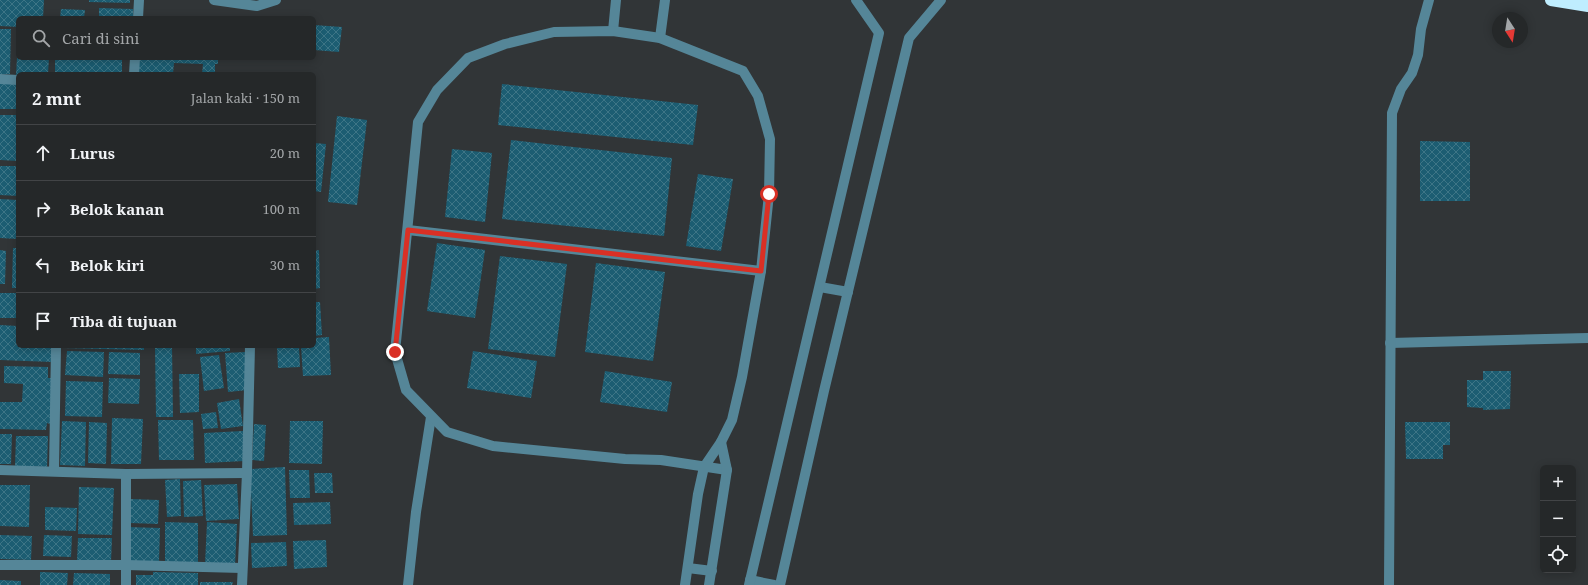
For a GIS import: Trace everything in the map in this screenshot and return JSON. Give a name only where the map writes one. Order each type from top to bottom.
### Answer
[{"type":"highway","points":[[1551,0],[1588,6]]},
{"type":"street","points":[[138,16],[139,0]]},
{"type":"street","points":[[214,0],[257,6],[276,0]]},
{"type":"street","points":[[613,31],[616,0]]},
{"type":"street","points":[[660,38],[665,0]]},
{"type":"street","points":[[774,585],[749,583],[879,33],[856,0]]},
{"type":"street","points":[[780,585],[824,391],[909,38],[941,0]]},
{"type":"street","points":[[1389,585],[1392,113],[1401,89],[1412,73],[1418,55],[1421,29],[1429,0]]},
{"type":"street","points":[[685,585],[698,494],[704,467],[721,442],[732,420],[742,377],[761,271],[769,194],[770,139],[758,96],[743,71],[660,38],[613,31],[554,32],[505,44],[468,58],[437,90],[418,122],[395,352],[406,390],[447,432],[493,446],[624,459],[661,460],[704,467],[726,470]]},
{"type":"street","points":[[134,72],[135,60]]},
{"type":"street","points":[[0,79],[16,80]]},
{"type":"street","points":[[408,230],[761,271]]},
{"type":"street","points":[[820,287],[848,292]]},
{"type":"street","points":[[1390,343],[1588,338]]},
{"type":"street","points":[[54,471],[56,348]]},
{"type":"street","points":[[242,585],[247,473],[250,348]]},
{"type":"street","points":[[408,585],[416,512],[431,417]]},
{"type":"street","points":[[709,585],[726,470],[721,442]]},
{"type":"street","points":[[0,470],[126,474],[247,473]]},
{"type":"street","points":[[126,474],[126,585]]},
{"type":"street","points":[[0,565],[126,565],[242,568]]},
{"type":"street","points":[[688,568],[712,571]]},
{"type":"building","points":[[0,0],[44,0],[43,16],[16,16],[16,27],[0,26]]},
{"type":"building","points":[[89,0],[130,0],[130,3],[89,2]]},
{"type":"building","points":[[99,8],[133,9],[133,16],[99,16]]},
{"type":"building","points":[[61,9],[85,10],[84,16],[60,16]]},
{"type":"building","points":[[316,25],[342,27],[339,52],[316,50]]},
{"type":"building","points":[[0,29],[11,29],[10,74],[0,74]]},
{"type":"building","points":[[17,60],[49,60],[48,72],[16,72]]},
{"type":"building","points":[[55,60],[122,60],[122,72],[55,72]]},
{"type":"building","points":[[138,60],[218,60],[218,64],[215,64],[215,72],[202,72],[203,64],[174,63],[173,72],[137,72]]},
{"type":"building","points":[[0,83],[16,83],[16,109],[0,109]]},
{"type":"building","points":[[502,84],[698,105],[693,145],[498,125]]},
{"type":"building","points":[[0,115],[16,115],[16,161],[0,160]]},
{"type":"building","points":[[337,116],[367,120],[357,205],[328,202]]},
{"type":"building","points":[[511,140],[672,158],[664,236],[502,219]]},
{"type":"building","points":[[1420,141],[1470,142],[1470,201],[1420,201]]},
{"type":"building","points":[[316,143],[326,144],[321,192],[316,191]]},
{"type":"building","points":[[452,149],[492,153],[485,222],[445,217]]},
{"type":"building","points":[[0,166],[16,166],[16,196],[0,195]]},
{"type":"building","points":[[698,174],[733,179],[721,251],[686,246]]},
{"type":"building","points":[[0,199],[16,200],[16,239],[0,238]]},
{"type":"building","points":[[437,243],[485,250],[475,318],[427,311]]},
{"type":"building","points":[[13,248],[16,248],[16,288],[12,288]]},
{"type":"building","points":[[0,250],[6,251],[5,284],[0,284]]},
{"type":"building","points":[[319,250],[320,288],[316,289],[316,251]]},
{"type":"building","points":[[500,256],[567,264],[555,357],[488,349]]},
{"type":"building","points":[[596,263],[665,272],[653,361],[585,352]]},
{"type":"building","points":[[0,293],[16,293],[16,318],[0,318]]},
{"type":"building","points":[[316,302],[320,302],[322,335],[316,336]]},
{"type":"building","points":[[0,325],[16,326],[16,348],[53,348],[52,362],[0,360]]},
{"type":"building","points":[[329,337],[331,375],[303,376],[301,348],[316,348],[316,338]]},
{"type":"building","points":[[62,348],[144,348],[144,350]]},
{"type":"building","points":[[155,348],[172,348],[173,417],[156,417]]},
{"type":"building","points":[[196,348],[230,348],[230,351],[196,354]]},
{"type":"building","points":[[277,348],[299,348],[300,367],[278,368]]},
{"type":"building","points":[[67,351],[104,352],[103,377],[65,375]]},
{"type":"building","points":[[473,351],[537,361],[531,398],[467,388]]},
{"type":"building","points":[[109,352],[140,353],[140,375],[108,374]]},
{"type":"building","points":[[245,352],[248,390],[228,392],[225,353]]},
{"type":"building","points":[[219,355],[224,388],[204,391],[200,357]]},
{"type":"building","points":[[4,366],[48,367],[48,378],[52,378],[50,424],[47,423],[46,430],[0,429],[0,402],[22,402],[23,384],[4,383]]},
{"type":"building","points":[[605,371],[672,382],[667,412],[600,402]]},
{"type":"building","points":[[1483,371],[1511,371],[1510,409],[1483,410],[1483,408],[1467,407],[1467,380],[1483,380]]},
{"type":"building","points":[[179,374],[199,374],[199,412],[180,413]]},
{"type":"building","points":[[109,378],[140,379],[139,404],[108,403]]},
{"type":"building","points":[[66,381],[103,382],[102,417],[65,416]]},
{"type":"building","points":[[239,399],[243,426],[221,429],[217,403]]},
{"type":"building","points":[[216,412],[218,428],[203,429],[201,414]]},
{"type":"building","points":[[112,418],[143,419],[141,464],[111,464]]},
{"type":"building","points":[[158,420],[193,420],[194,460],[159,460]]},
{"type":"building","points":[[62,421],[86,422],[85,466],[60,465]]},
{"type":"building","points":[[290,421],[323,421],[322,464],[289,463]]},
{"type":"building","points":[[89,422],[107,423],[106,464],[88,463]]},
{"type":"building","points":[[1405,422],[1450,422],[1450,445],[1443,445],[1443,459],[1406,459]]},
{"type":"building","points":[[254,424],[266,425],[264,461],[252,460]]},
{"type":"building","points":[[243,431],[245,461],[205,463],[204,433]]},
{"type":"building","points":[[0,434],[12,434],[11,464],[0,464]]},
{"type":"building","points":[[16,436],[48,436],[47,467],[15,466]]},
{"type":"building","points":[[285,467],[287,535],[253,536],[250,469]]},
{"type":"building","points":[[289,470],[309,470],[310,498],[290,498]]},
{"type":"building","points":[[314,473],[332,473],[333,493],[315,493]]},
{"type":"building","points":[[180,479],[181,516],[167,517],[165,480]]},
{"type":"building","points":[[201,480],[203,516],[184,517],[183,481]]},
{"type":"building","points":[[237,484],[239,519],[206,521],[204,485]]},
{"type":"building","points":[[0,485],[30,485],[29,527],[0,526]]},
{"type":"building","points":[[79,487],[114,488],[112,535],[78,534]]},
{"type":"building","points":[[130,499],[159,500],[158,524],[130,523]]},
{"type":"building","points":[[330,502],[331,524],[294,525],[293,503]]},
{"type":"building","points":[[45,507],[77,508],[76,531],[45,530]]},
{"type":"building","points":[[165,522],[198,523],[198,562],[165,562]]},
{"type":"building","points":[[207,522],[237,524],[235,566],[205,564]]},
{"type":"building","points":[[127,527],[160,528],[159,563],[126,563]]},
{"type":"building","points":[[0,535],[32,536],[31,560],[0,559]]},
{"type":"building","points":[[44,535],[72,536],[71,557],[43,556]]},
{"type":"building","points":[[78,538],[112,538],[111,562],[77,561]]},
{"type":"building","points":[[326,540],[327,567],[294,569],[293,541]]},
{"type":"building","points":[[286,542],[287,566],[252,568],[251,543]]},
{"type":"building","points":[[40,572],[68,573],[67,585],[40,585]]},
{"type":"building","points":[[153,572],[198,573],[198,585],[136,585],[136,575],[153,575]]},
{"type":"building","points":[[74,573],[110,574],[110,585],[73,585]]},
{"type":"building","points":[[0,580],[21,581],[21,585],[0,585]]},
{"type":"building","points":[[200,582],[233,582],[232,585],[200,585]]},
{"type":"route","points":[[395,352],[408,230],[761,271],[769,194]]}]
